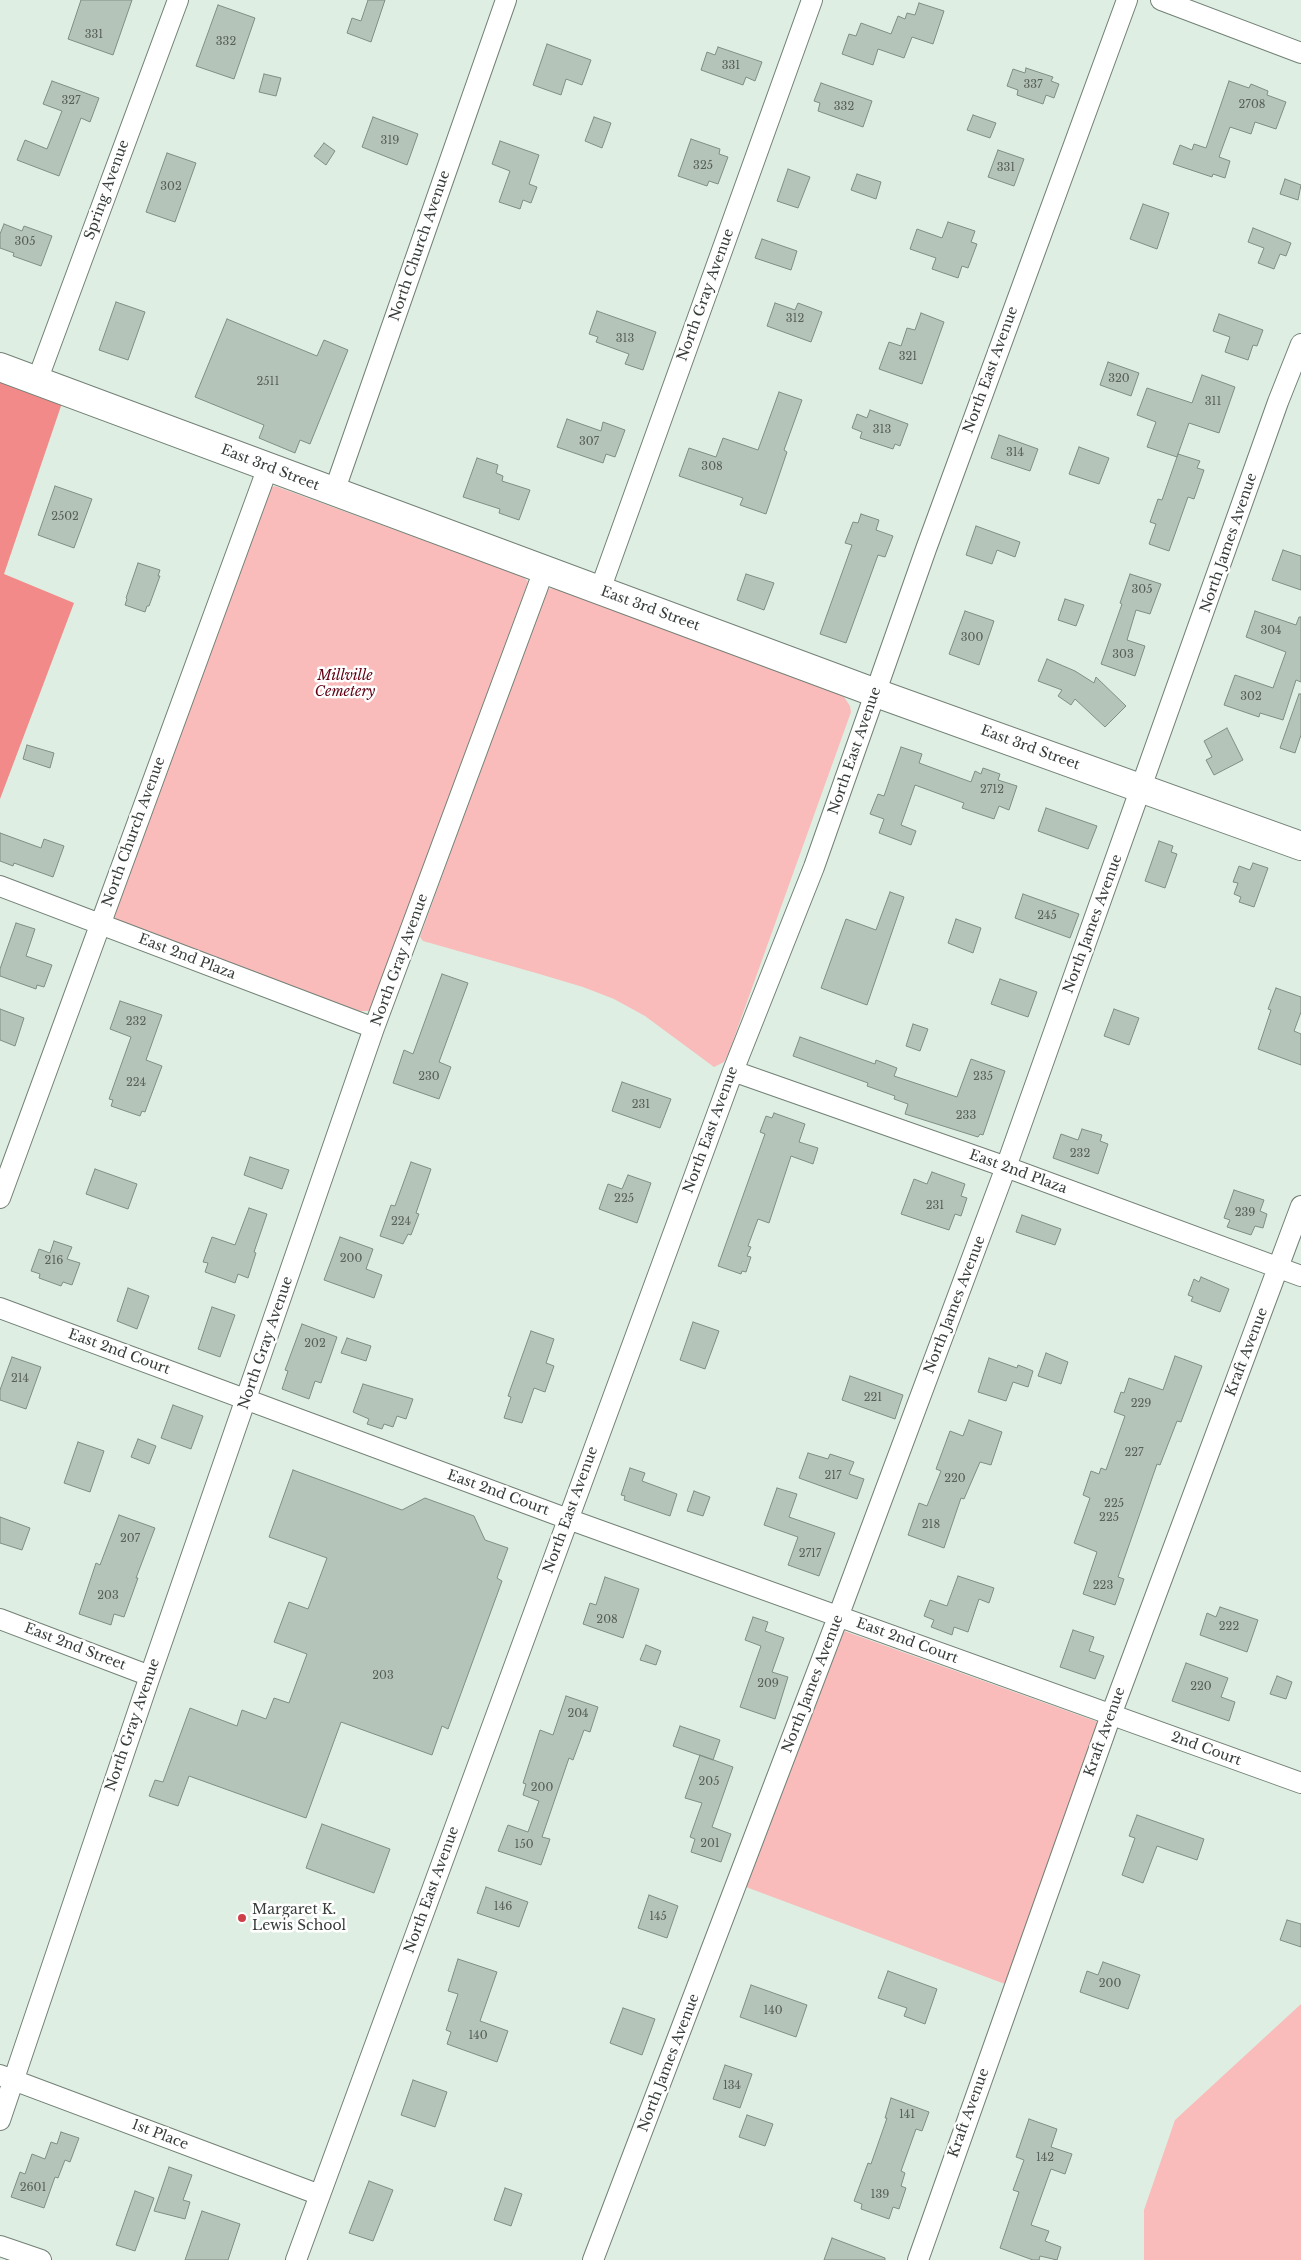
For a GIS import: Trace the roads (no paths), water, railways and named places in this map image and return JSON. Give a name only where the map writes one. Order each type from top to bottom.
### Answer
[{"type":"street","name":"Spring Avenue","points":[[37,381],[178,0]]},
{"type":"street","name":"North Church Avenue","points":[[334,492],[506,0]]},
{"type":"street","name":"North Gray Avenue","points":[[600,590],[812,0]]},
{"type":"street","name":"North East Avenue","points":[[296,2260],[733,1071],[814,867],[926,549],[1127,0]]},
{"type":"street","points":[[1161,0],[1301,53]]},
{"type":"street","name":"North James Avenue","points":[[593,2260],[838,1617],[1006,1167],[1278,402],[1301,344]]},
{"type":"street","name":"East 3rd Street","points":[[0,367],[876,693],[1301,846]]},
{"type":"street","name":"North Church Avenue","points":[[0,1198],[268,467]]},
{"type":"street","name":"North Gray Avenue","points":[[0,2120],[7,2077],[247,1399],[374,1028],[544,570]]},
{"type":"street","name":"East 2nd Plaza","points":[[0,886],[374,1028]]},
{"type":"street","name":"East 2nd Plaza","points":[[733,1071],[1006,1167],[1301,1276]]},
{"type":"street","name":"Kraft Avenue","points":[[918,2260],[1111,1714],[1301,1206]]},
{"type":"street","name":"East 2nd Court","points":[[0,1308],[568,1519],[1111,1714]]},
{"type":"street","name":"East 2nd Street","points":[[0,1619],[150,1676]]},
{"type":"street","name":"2nd Court","points":[[1111,1714],[1301,1783]]},
{"type":"street","name":"1st Place","points":[[7,2077],[320,2195]]},
{"type":"street","points":[[0,2246],[41,2260]]},
{"type":"place","name":"Margaret K. Lewis School","points":[[242,1918]]},
{"type":"park label","name":"Millville Cemetery","points":[[345,684]]}]
